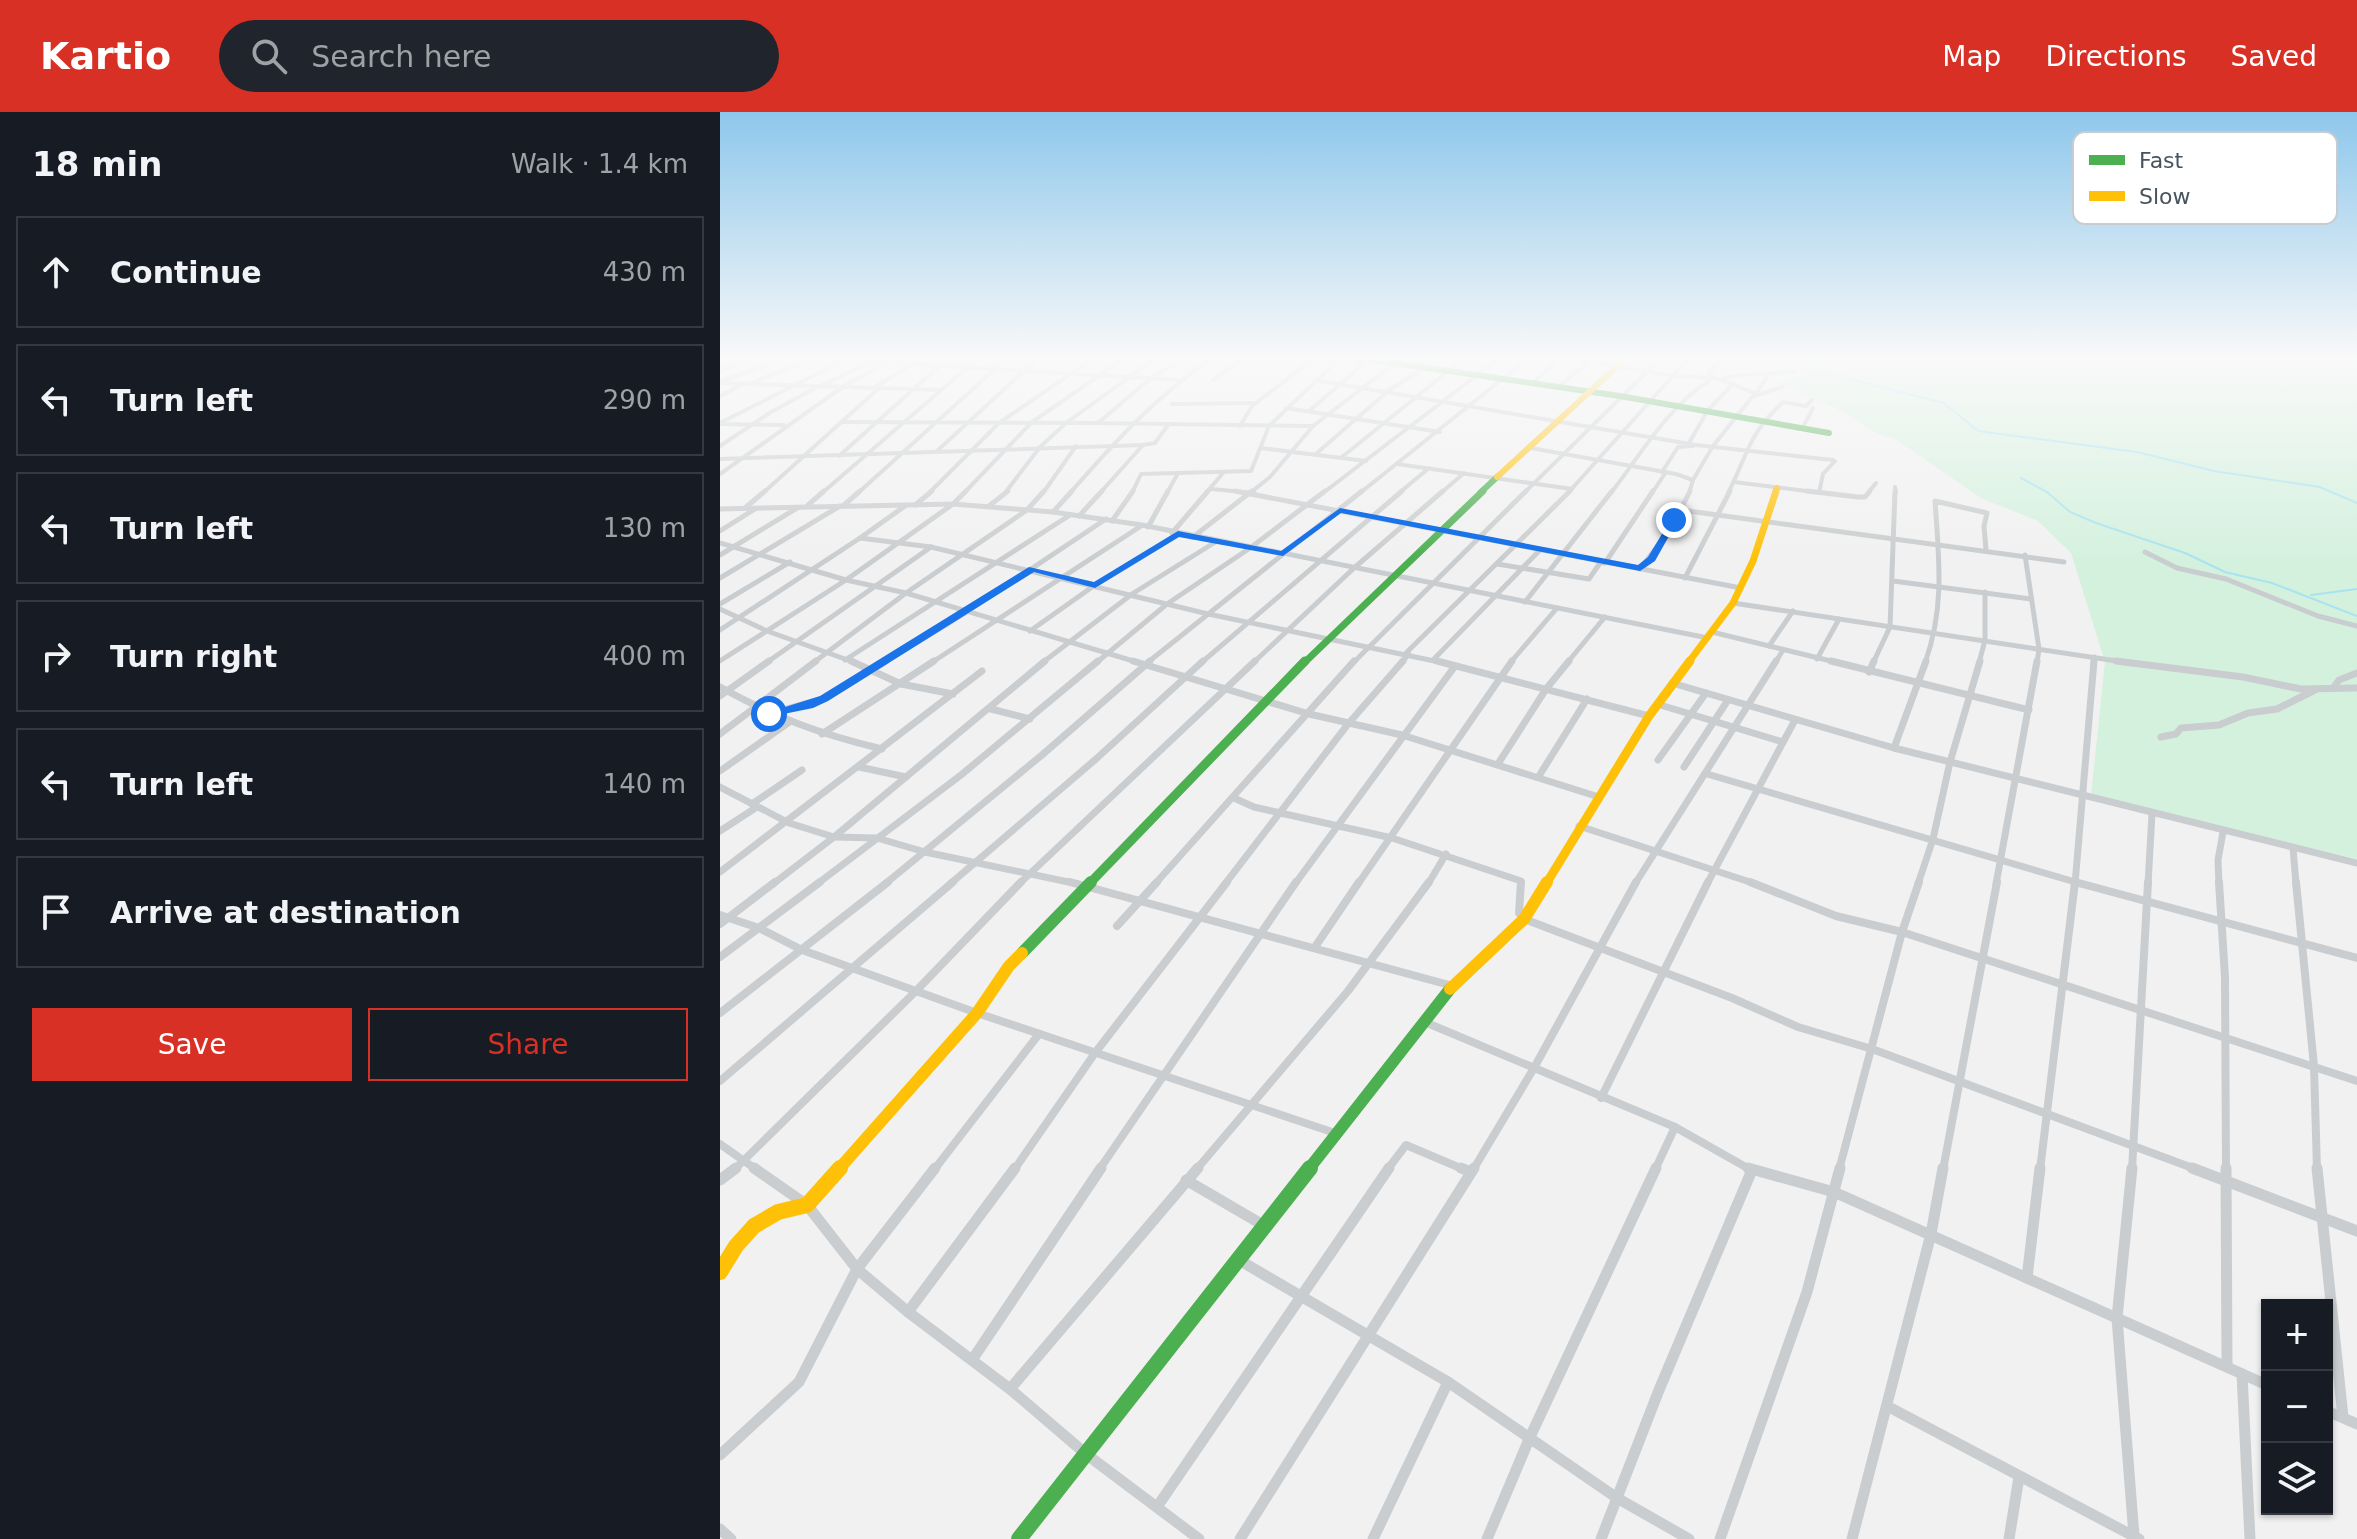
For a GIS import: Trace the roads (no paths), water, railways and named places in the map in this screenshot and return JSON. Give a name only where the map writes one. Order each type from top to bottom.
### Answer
[{"type":"street","points":[[720,446],[747,427]]},
{"type":"street","points":[[720,474],[784,427]]},
{"type":"street","points":[[745,508],[838,427]]},
{"type":"street","points":[[839,456],[869,427]]},
{"type":"street","points":[[806,507],[899,427]]},
{"type":"street","points":[[720,578],[843,505],[929,427]]},
{"type":"street","points":[[937,451],[964,427]]},
{"type":"street","points":[[915,505],[949,476],[996,427]]},
{"type":"street","points":[[720,661],[846,580],[953,504],[1028,427]]},
{"type":"street","points":[[989,506],[1010,489],[1040,447],[1062,427]]},
{"type":"street","points":[[1053,512],[1129,427]]},
{"type":"street","points":[[720,459],[1143,445],[1155,443],[1167,427]]},
{"type":"street","points":[[769,714],[809,705],[965,613],[1109,520],[1131,495],[1141,474],[1250,471],[1269,427]]},
{"type":"street","points":[[1193,537],[1270,477],[1312,427]]},
{"type":"street","points":[[1317,453],[1346,427]]},
{"type":"street","points":[[1342,457],[1379,427]]},
{"type":"street","points":[[720,957],[1030,719],[1167,604],[1250,548],[1409,427]]},
{"type":"street","points":[[1413,427],[1440,432]]},
{"type":"street","points":[[720,1013],[925,852],[1146,664],[1446,427]]},
{"type":"street","points":[[720,1272],[724,1255],[743,1233],[783,1206],[807,1205],[977,1013],[1009,966],[1328,638],[1439,530],[1555,427]]},
{"type":"street","points":[[1582,427],[1696,445]]},
{"type":"street","points":[[908,1312],[974,1227],[1095,1053],[1348,724],[1407,653],[1572,489],[1628,427]]},
{"type":"street","points":[[1525,602],[1663,427]]},
{"type":"street","points":[[1689,443],[1697,427]]},
{"type":"street","points":[[1640,569],[1652,559],[1667,528],[1681,510],[1693,480],[1728,427]]},
{"type":"street","points":[[1685,578],[1759,427]]},
{"type":"street","points":[[1786,427],[1829,433]]},
{"type":"street","points":[[1117,926],[1368,646],[1589,428]]},
{"type":"street","points":[[1079,516],[1143,445]]},
{"type":"street","points":[[720,734],[906,593],[1027,510],[1055,479],[1076,446]]},
{"type":"street","points":[[1497,564],[1589,579],[1600,563],[1605,563],[1678,447],[1713,446],[1834,461],[1823,474],[1819,493]]},
{"type":"street","points":[[1261,448],[1366,461]]},
{"type":"street","points":[[1531,448],[1693,480]]},
{"type":"street","points":[[1397,464],[1572,489]]},
{"type":"street","points":[[720,1081],[1096,759],[1247,621],[1429,468]]},
{"type":"street","points":[[822,734],[1061,577],[1145,526],[1178,473]]},
{"type":"street","points":[[1030,631],[1175,533],[1223,473]]},
{"type":"street","points":[[720,1180],[745,1161],[1030,872],[1354,568],[1464,473]]},
{"type":"street","points":[[1734,482],[1865,497],[1876,483]]},
{"type":"street","points":[[1869,672],[1890,627],[1895,487]]},
{"type":"street","points":[[1019,1539],[1453,986],[1524,919],[1649,716],[1733,603],[1777,488]]},
{"type":"street","points":[[1211,489],[1251,493],[1741,588]]},
{"type":"street","points":[[1894,748],[1936,633],[1941,586],[1935,501],[1987,513],[1984,526],[1986,550]]},
{"type":"street","points":[[720,630],[815,569],[907,504]]},
{"type":"street","points":[[720,509],[953,504],[1109,520],[1525,602],[1769,646],[2029,710]]},
{"type":"street","points":[[720,555],[798,507]]},
{"type":"street","points":[[720,531],[755,509]]},
{"type":"street","points":[[1681,510],[2064,562]]},
{"type":"street","points":[[845,660],[1070,515]]},
{"type":"street","points":[[860,538],[931,547],[1208,614],[1407,653],[1649,716]]},
{"type":"street","points":[[722,919],[834,837],[1069,641],[1132,594],[1217,541]]},
{"type":"street","points":[[720,543],[846,580],[906,593],[934,604],[1069,641],[1309,714],[1402,735],[1599,797]]},
{"type":"street","points":[[720,696],[724,689],[931,547]]},
{"type":"street","points":[[1433,660],[1539,551]]},
{"type":"street","points":[[2145,552],[2177,568],[2226,579],[2318,616],[2357,626]]},
{"type":"street","points":[[1852,1539],[1931,1234],[1980,958],[2029,710],[2039,649],[2025,555]]},
{"type":"street","points":[[790,562],[720,606],[767,631],[829,651],[901,684],[953,694]]},
{"type":"street","points":[[1893,581],[2031,599]]},
{"type":"street","points":[[1720,1539],[1807,1292],[1902,932],[1933,839],[1950,762],[1971,696],[1985,640],[1985,592]]},
{"type":"street","points":[[1733,603],[2315,690],[2357,688]]},
{"type":"street","points":[[1315,947],[1392,838],[1498,677],[1557,608]]},
{"type":"street","points":[[1769,646],[1793,611]]},
{"type":"street","points":[[1498,764],[1546,689],[1605,617]]},
{"type":"street","points":[[1817,659],[1839,619]]},
{"type":"street","points":[[1240,1539],[1534,1068],[1603,948],[1653,851],[1707,774],[1783,650]]},
{"type":"street","points":[[2027,1278],[2075,881],[2094,657]]},
{"type":"street","points":[[972,1360],[1262,932],[1455,666]]},
{"type":"street","points":[[720,872],[789,823],[982,671]]},
{"type":"street","points":[[2334,687],[2339,680],[2357,673]]},
{"type":"street","points":[[1672,683],[1894,748],[2357,863]]},
{"type":"street","points":[[724,689],[769,714],[822,734],[882,749]]},
{"type":"street","points":[[2161,737],[2176,734],[2181,728],[2219,725],[2248,713],[2277,709],[2315,690]]},
{"type":"street","points":[[1658,760],[1706,693]]},
{"type":"street","points":[[1539,776],[1587,699]]},
{"type":"street","points":[[1684,767],[1728,700]]},
{"type":"street","points":[[1657,704],[1783,742]]},
{"type":"street","points":[[991,709],[1030,719]]},
{"type":"street","points":[[1601,1098],[1714,870],[1795,720]]},
{"type":"street","points":[[720,771],[791,721]]},
{"type":"street","points":[[859,767],[906,777]]},
{"type":"street","points":[[720,831],[802,770]]},
{"type":"street","points":[[1707,774],[1810,802],[1872,824],[1933,839],[1999,861],[2357,958]]},
{"type":"street","points":[[720,788],[789,823],[834,837],[877,838],[925,852],[1030,872],[1200,915],[1453,986]]},
{"type":"street","points":[[1234,798],[1245,804],[1392,838],[1521,881],[1519,913],[1524,919],[1798,1027],[1958,1079],[2357,1231]]},
{"type":"street","points":[[2137,1538],[2117,1318],[2134,1146],[2152,814]]},
{"type":"street","points":[[1579,826],[1775,890],[1836,916],[1902,932],[2357,1081]]},
{"type":"street","points":[[2223,832],[2218,860],[2223,921],[2227,1366]]},
{"type":"street","points":[[2293,848],[2314,1066],[2315,1149],[2343,1417]]},
{"type":"street","points":[[1010,1389],[1348,991],[1423,892],[1446,854]]},
{"type":"street","points":[[722,919],[759,928],[802,950],[977,1013],[1338,1134]]},
{"type":"street","points":[[1427,1023],[1675,1127],[1752,1170],[1834,1192],[2261,1382]]},
{"type":"street","points":[[720,1455],[799,1382],[857,1269],[1039,1034]]},
{"type":"street","points":[[1487,1539],[1530,1437],[1675,1127]]},
{"type":"street","points":[[720,1144],[807,1205],[857,1269],[908,1312],[1010,1389],[1086,1454],[1199,1539]]},
{"type":"street","points":[[1157,1507],[1402,1148],[1406,1145],[1416,1148],[1471,1172]]},
{"type":"street","points":[[1601,1539],[1659,1390],[1752,1170]]},
{"type":"street","points":[[1186,1180],[1265,1226]]},
{"type":"street","points":[[1239,1260],[1448,1382],[1617,1498],[1689,1539]]},
{"type":"street","points":[[2242,1374],[2250,1539]]},
{"type":"street","points":[[1373,1539],[1448,1382]]},
{"type":"street","points":[[1887,1406],[2137,1538]]},
{"type":"street","points":[[2333,1413],[2357,1424]]},
{"type":"street","points":[[2009,1539],[2019,1477]]},
{"type":"street","points":[[720,1529],[731,1539]]},
{"type":"waterway","points":[[1973,427],[1978,431],[2137,452],[2214,471],[2320,487],[2357,503]]},
{"type":"waterway","points":[[2021,478],[2047,492],[2070,512],[2096,523],[2185,553],[2225,572],[2272,583],[2357,616]]},
{"type":"waterway","points":[[2311,595],[2357,589]]}]
